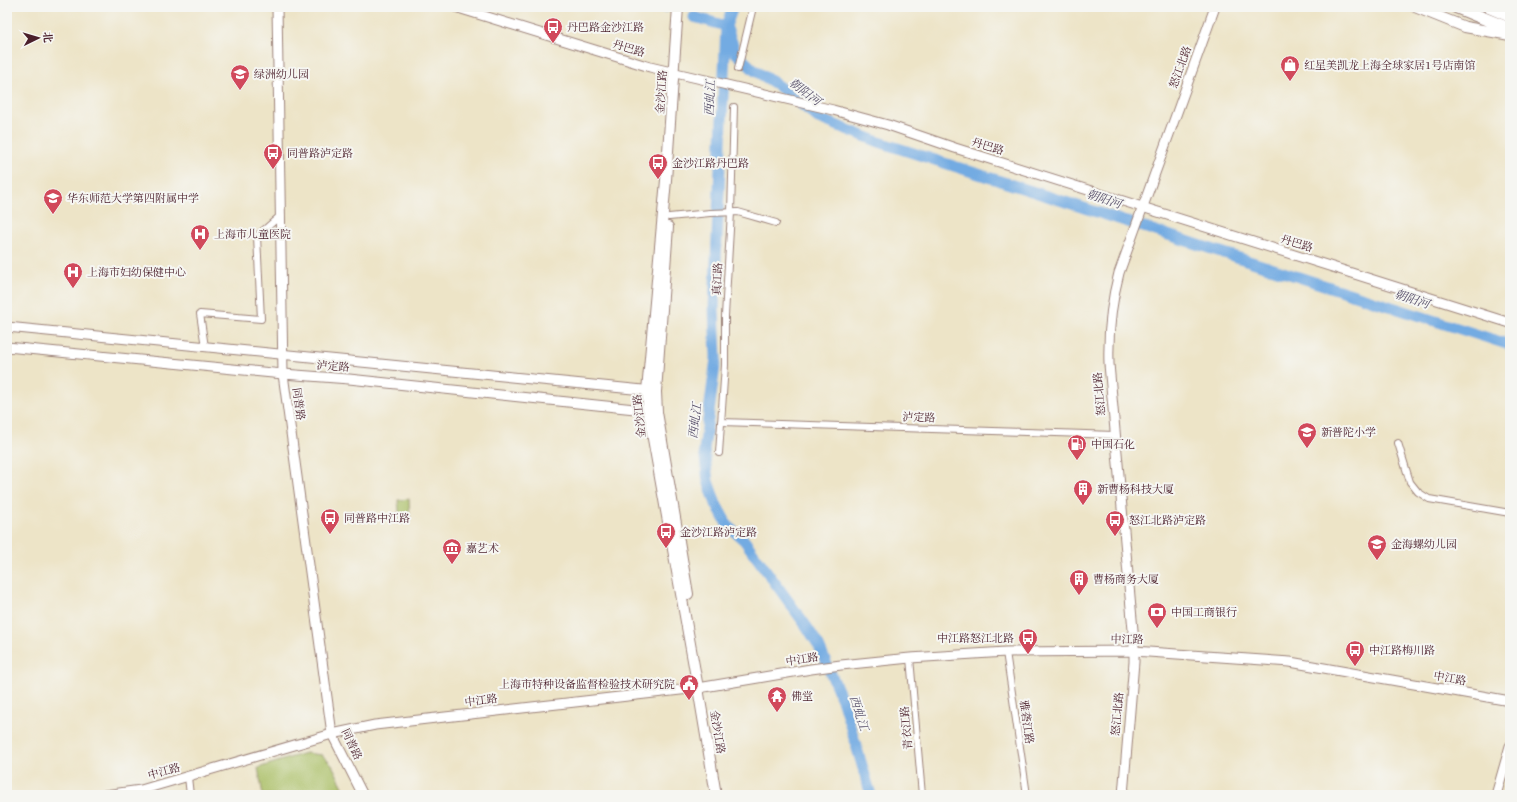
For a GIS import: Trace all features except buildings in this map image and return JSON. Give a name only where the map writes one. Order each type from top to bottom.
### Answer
[{"type":"highway","points":[[1456,7],[1510,29]]},
{"type":"highway","points":[[1489,7],[1510,16]]},
{"type":"main road","name":"金沙江路","points":[[652,391],[669,217],[677,74],[678,7]]},
{"type":"main road","name":"金沙江路","points":[[684,7],[677,74],[652,391],[652,411],[701,688],[722,795]]},
{"type":"main road","points":[[1415,7],[1465,27],[1510,34]]},
{"type":"main road","points":[[1506,7],[1510,9]]},
{"type":"main road","name":"金沙江路","points":[[701,688],[716,795]]},
{"type":"street","name":"同普路","points":[[277,7],[283,374],[332,734],[363,795]]},
{"type":"street","name":"丹巴路","points":[[455,7],[650,67],[833,110],[888,125],[955,148],[1510,323]]},
{"type":"street","points":[[738,69],[753,7]]},
{"type":"street","name":"怒江北路","points":[[1123,795],[1134,651],[1109,364],[1109,317],[1119,273],[1138,217],[1215,7]]},
{"type":"street","name":"真江路","points":[[719,453],[725,365],[725,309],[734,106]]},
{"type":"street","points":[[669,217],[738,212],[776,223]]},
{"type":"street","points":[[205,347],[200,314],[261,319],[257,236],[280,216]]},
{"type":"street","name":"泸定路","points":[[7,327],[652,391]]},
{"type":"street","name":"泸定路","points":[[7,346],[357,380],[652,411]]},
{"type":"street","name":"泸定路","points":[[721,422],[1115,435]]},
{"type":"street","points":[[1398,443],[1410,482],[1413,488],[1422,496],[1443,503],[1510,513]]},
{"type":"street","name":"中江路","points":[[105,795],[141,790],[332,734],[375,725],[701,688],[811,669],[910,658],[1006,652],[1134,651],[1290,662],[1510,701]]},
{"type":"street","name":"雅砻江路","points":[[1006,652],[1027,795]]},
{"type":"street","name":"青衣江路","points":[[910,658],[922,795]]},
{"type":"street","points":[[1496,795],[1510,746]]},
{"type":"street","points":[[188,777],[190,795]]},
{"type":"green space","points":[[409,499],[410,521],[400,522],[398,500]]},
{"type":"green space","points":[[305,753],[322,755],[332,765],[347,795],[263,795],[258,768]]},
{"type":"waterway","name":"西虬江","points":[[733,7],[726,26],[714,308],[716,358],[704,450],[708,481],[716,504],[728,526],[744,540],[819,646],[843,702],[871,795]]},
{"type":"waterway","points":[[694,17],[726,26]]},
{"type":"waterway","name":"朝阳河","points":[[726,26],[736,53],[754,70],[776,84],[818,118],[879,142],[1510,345]]},
{"type":"place","name":"丹巴路金沙江路","points":[[553,44]]},
{"type":"place","name":"红星美凯龙上海全球家居1号店南馆","points":[[1290,82]]},
{"type":"place","name":"绿洲幼儿园","points":[[240,91]]},
{"type":"place","name":"同普路泸定路","points":[[273,170]]},
{"type":"place","name":"金沙江路丹巴路","points":[[658,180]]},
{"type":"place","name":"华东师范大学第四附属中学","points":[[53,215]]},
{"type":"place","name":"上海市儿童医院","points":[[200,251]]},
{"type":"place","name":"上海市妇幼保健中心","points":[[73,289]]},
{"type":"place","name":"新普陀小学","points":[[1307,449]]},
{"type":"place","name":"中国石化","points":[[1077,461]]},
{"type":"place","name":"新曹杨科技大厦","points":[[1083,506]]},
{"type":"place","name":"同普路中江路","points":[[330,535]]},
{"type":"place","name":"怒江北路泸定路","points":[[1115,537]]},
{"type":"place","name":"金沙江路泸定路","points":[[666,549]]},
{"type":"place","name":"金海螺幼儿园","points":[[1377,561]]},
{"type":"place","name":"嘉艺术","points":[[452,565]]},
{"type":"place","name":"曹杨商务大厦","points":[[1079,596]]},
{"type":"place","name":"中国工商银行","points":[[1157,629]]},
{"type":"place","name":"中江路怒江北路","points":[[1028,655]]},
{"type":"place","name":"中江路梅川路","points":[[1355,667]]},
{"type":"place","name":"上海市特种设备监督检验技术研究院","points":[[689,701]]},
{"type":"place","name":"佛堂","points":[[777,713]]}]
